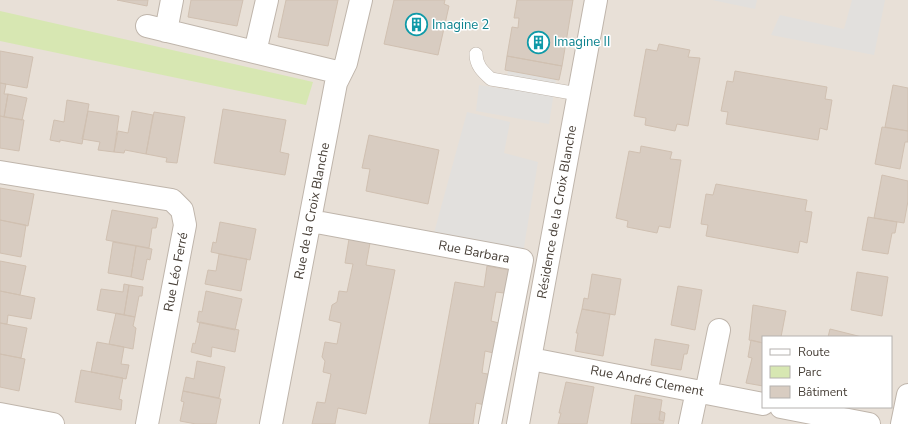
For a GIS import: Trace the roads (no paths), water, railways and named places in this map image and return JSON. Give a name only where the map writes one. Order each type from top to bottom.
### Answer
[{"type":"street","points":[[172,0],[156,29],[341,73]]},
{"type":"street","points":[[255,52],[267,0]]},
{"type":"street","name":"Rue de la Croix Blanche","points":[[271,424],[311,221],[336,83],[346,63],[361,0]]},
{"type":"street","name":"Résidence de la Croix Blanche","points":[[518,424],[596,0]]},
{"type":"street","name":"Rue Léo Ferré","points":[[0,172],[172,200],[182,210],[185,225],[147,424]]},
{"type":"street","name":"Rue Barbara","points":[[311,221],[522,260],[490,424]]},
{"type":"street","points":[[690,424],[719,330]]},
{"type":"street","name":"Rue André Clement","points":[[530,359],[762,404]]},
{"type":"street","points":[[902,424],[908,395]]},
{"type":"street","points":[[785,408],[869,424]]},
{"type":"street","points":[[0,414],[53,424]]},
{"type":"lane","points":[[476,54],[476,61],[482,71],[491,79],[578,94]]},
{"type":"place","name":"Imagine 2","points":[[416,25]]},
{"type":"place","name":"Imagine II","points":[[538,42]]}]
